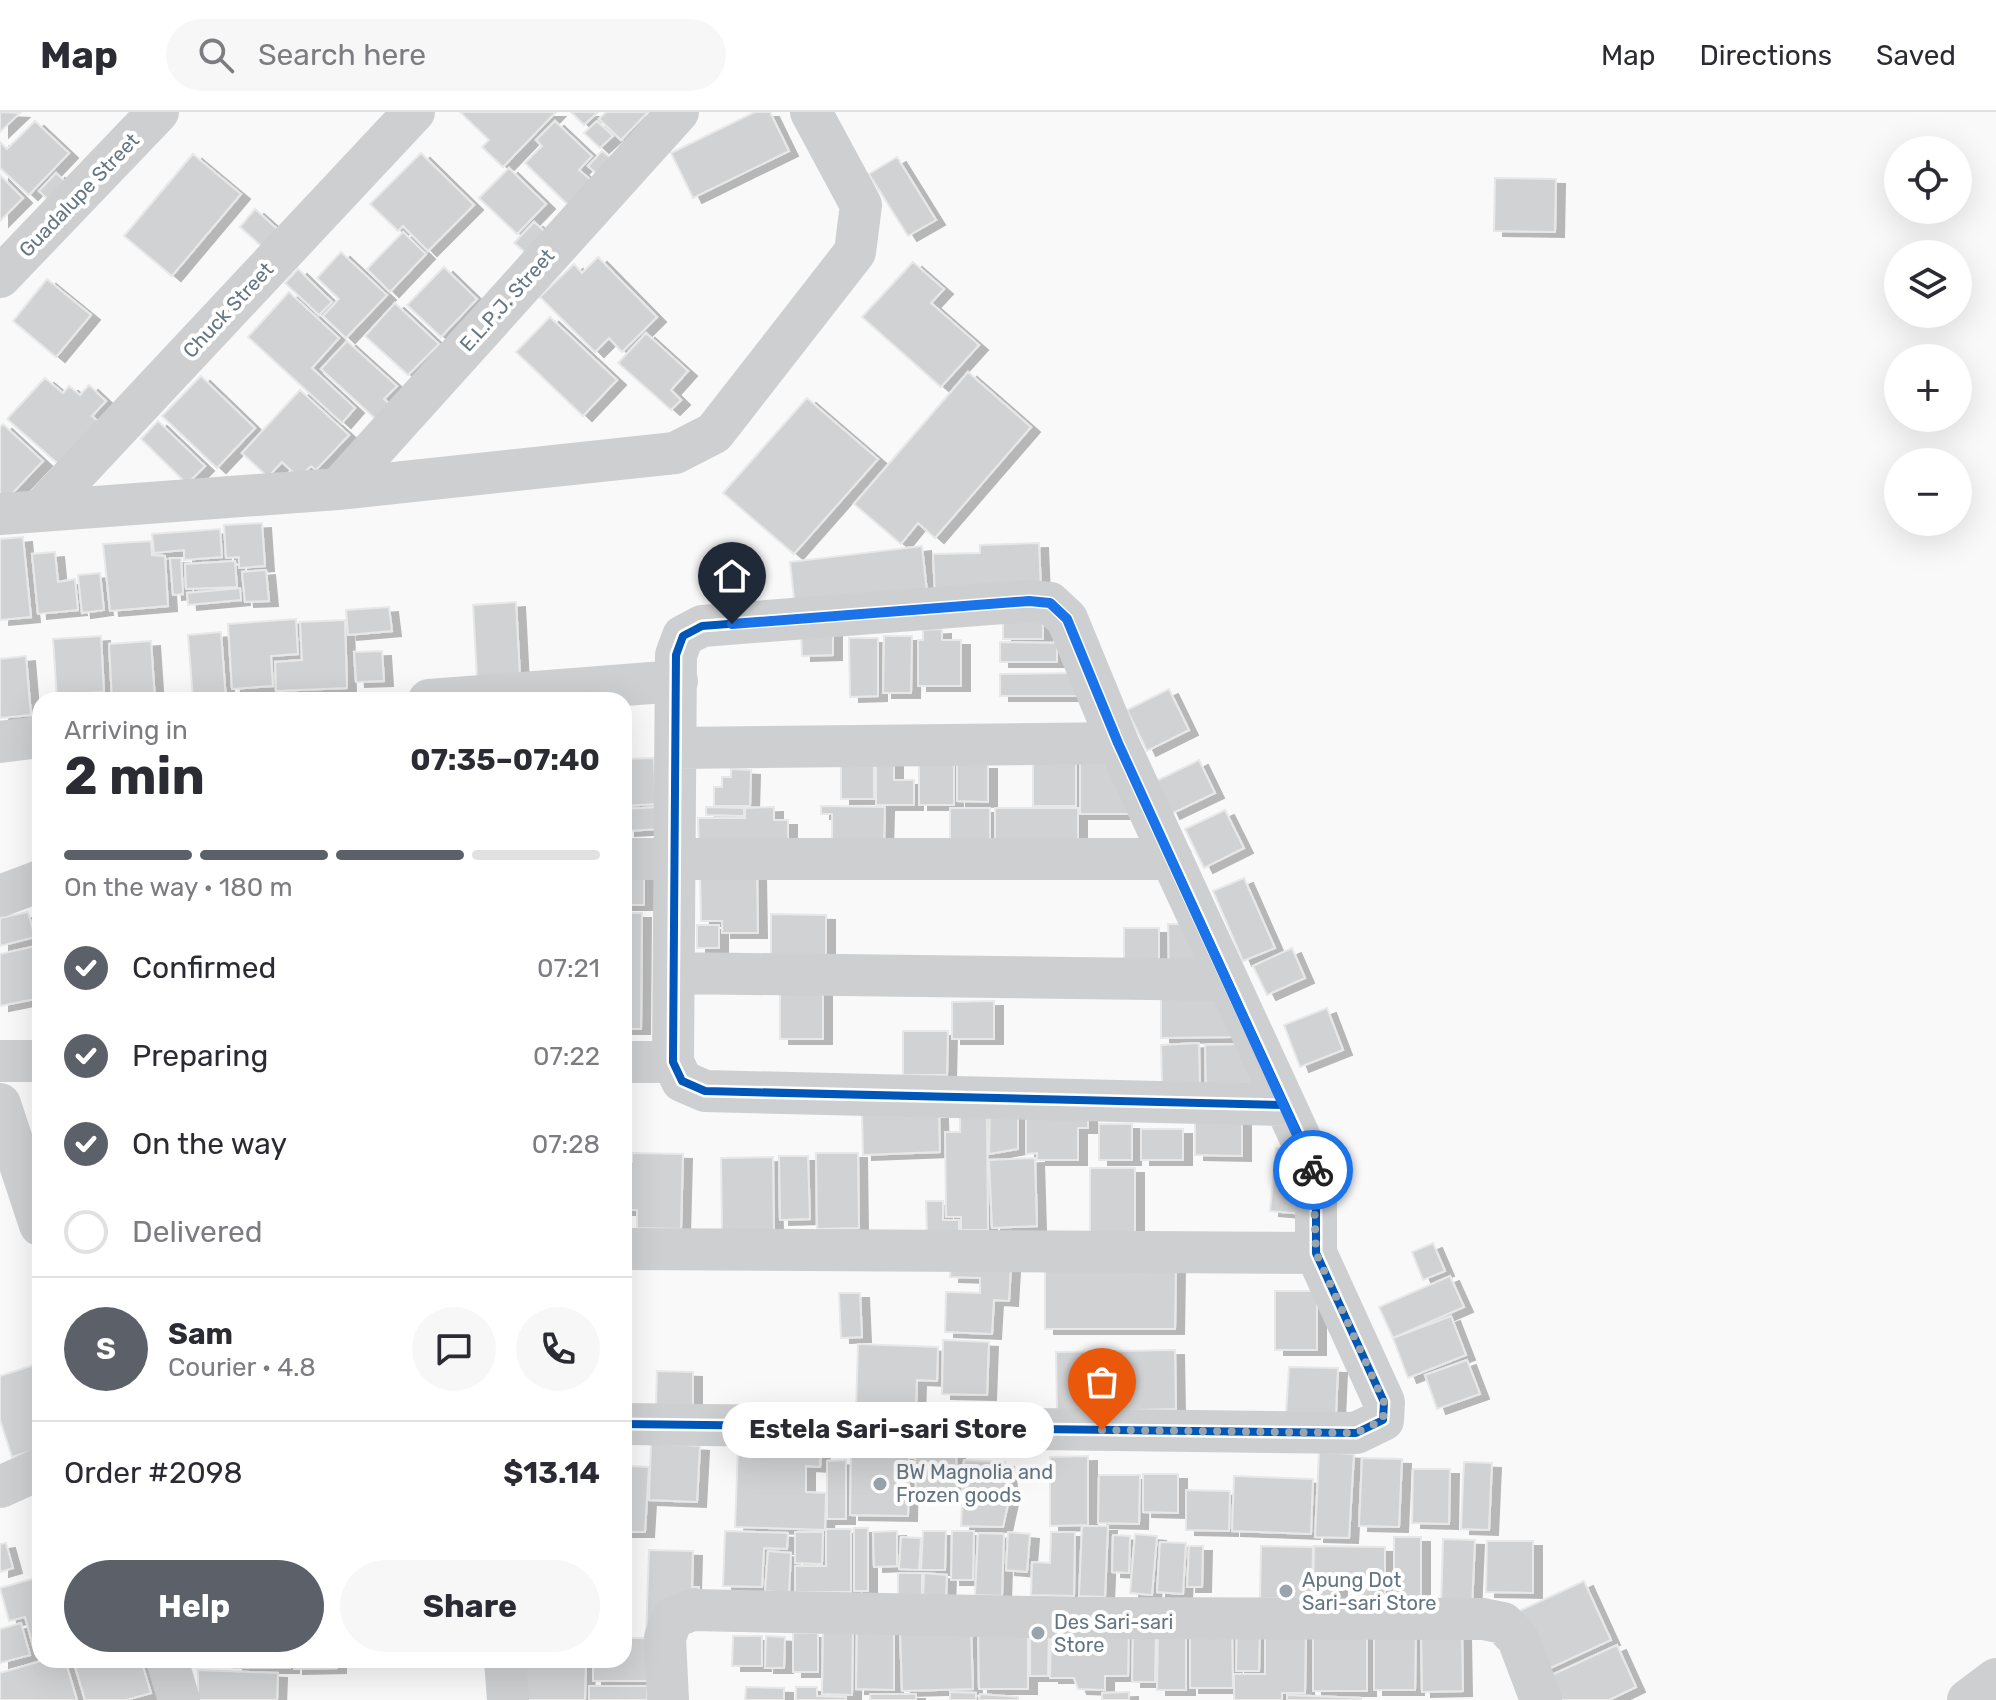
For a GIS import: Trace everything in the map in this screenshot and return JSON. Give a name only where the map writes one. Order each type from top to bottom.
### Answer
[{"type":"street","name":"Guadalupe Street","points":[[0,277],[158,112]]},
{"type":"street","name":"Chuck Street","points":[[42,509],[414,112]]},
{"type":"street","name":"E.L.P.J. Street","points":[[338,489],[678,112]]},
{"type":"street","points":[[0,514],[338,489],[675,453],[714,433],[855,252],[861,205],[811,112]]},
{"type":"street","points":[[632,1424],[1356,1433],[1383,1420],[1384,1402],[1316,1253],[1316,1185],[1310,1159],[1118,743],[1067,619],[1050,603],[1029,601],[702,626],[683,636],[676,655],[673,1062],[682,1081],[705,1091],[1285,1105]]},
{"type":"street","points":[[533,692],[677,681]]},
{"type":"street","points":[[0,742],[32,738]]},
{"type":"street","points":[[676,748],[1118,743]]},
{"type":"street","points":[[632,859],[1172,859]]},
{"type":"street","points":[[0,896],[32,884]]},
{"type":"street","points":[[675,973],[1226,980]]},
{"type":"street","points":[[0,1061],[32,1061]]},
{"type":"street","points":[[632,1062],[673,1062]]},
{"type":"street","points":[[0,1104],[32,1201]]},
{"type":"street","points":[[632,1249],[1316,1253]]},
{"type":"street","points":[[0,1487],[32,1473]]},
{"type":"street","points":[[668,1700],[665,1638],[672,1618],[692,1610],[1080,1618],[1483,1619],[1503,1623],[1518,1639],[1541,1700]]},
{"type":"street","points":[[169,1668],[179,1700]]},
{"type":"street","points":[[506,1668],[508,1700]]},
{"type":"street","points":[[1968,1700],[1996,1679]]},
{"type":"building","points":[[0,112],[20,113],[0,132]]},
{"type":"building","points":[[460,112],[556,112],[503,167],[482,147],[489,140]]},
{"type":"building","points":[[571,112],[598,112],[584,125]]},
{"type":"building","points":[[606,112],[648,112],[621,140],[599,119]]},
{"type":"building","points":[[755,112],[770,112],[789,151],[693,198],[671,153]]},
{"type":"building","points":[[35,121],[69,153],[29,195],[0,168],[0,142],[7,149]]},
{"type":"building","points":[[555,121],[592,156],[579,170],[592,181],[568,205],[525,163],[542,146],[536,140]]},
{"type":"building","points":[[597,121],[613,136],[600,148],[584,133]]},
{"type":"building","points":[[602,151],[618,164],[603,180],[588,166]]},
{"type":"building","points":[[421,153],[474,205],[428,251],[403,226],[398,231],[370,204]]},
{"type":"building","points":[[193,154],[241,194],[172,276],[124,236]]},
{"type":"building","points":[[897,157],[936,220],[908,236],[869,174]]},
{"type":"building","points":[[509,168],[546,204],[517,234],[479,198]]},
{"type":"building","points":[[56,173],[70,186],[53,204],[39,191]]},
{"type":"building","points":[[0,175],[23,198],[0,221]]},
{"type":"building","points":[[1495,178],[1556,179],[1555,232],[1494,231]]},
{"type":"building","points":[[255,209],[284,235],[269,253],[240,227]]},
{"type":"building","points":[[534,222],[551,237],[532,258],[514,243]]},
{"type":"building","points":[[403,232],[426,254],[390,292],[367,269]]},
{"type":"building","points":[[341,252],[387,295],[346,338],[323,316],[339,299],[317,278]]},
{"type":"building","points":[[598,257],[657,317],[622,352],[609,338],[595,352],[540,297],[574,264],[582,273]]},
{"type":"building","points":[[913,262],[944,289],[931,303],[979,345],[941,387],[862,317]]},
{"type":"building","points":[[444,267],[477,299],[441,337],[407,305]]},
{"type":"building","points":[[298,269],[332,302],[319,315],[285,283]]},
{"type":"building","points":[[47,279],[91,315],[56,357],[13,321]]},
{"type":"building","points":[[289,292],[339,338],[312,368],[355,408],[342,423],[248,337]]},
{"type":"building","points":[[395,303],[439,344],[408,375],[365,336]]},
{"type":"building","points":[[550,317],[617,380],[583,416],[516,352]]},
{"type":"building","points":[[646,333],[688,371],[671,390],[681,400],[671,410],[618,363]]},
{"type":"building","points":[[347,341],[397,386],[384,399],[394,408],[380,423],[321,369]]},
{"type":"building","points":[[968,372],[1031,427],[935,538],[918,523],[901,544],[854,504]]},
{"type":"building","points":[[201,376],[255,428],[217,468],[162,416]]},
{"type":"building","points":[[45,378],[63,393],[69,386],[80,395],[89,385],[106,401],[92,416],[102,425],[63,468],[7,419]]},
{"type":"building","points":[[300,390],[349,435],[316,470],[311,466],[299,478],[282,462],[268,477],[242,453]]},
{"type":"building","points":[[807,398],[878,459],[794,554],[723,493]]},
{"type":"building","points":[[158,421],[205,466],[187,484],[141,439]]},
{"type":"building","points":[[3,424],[43,461],[6,500],[0,495],[0,428]]},
{"type":"building","points":[[262,523],[265,566],[239,568],[239,557],[226,558],[224,525]]},
{"type":"building","points":[[220,529],[222,557],[184,560],[184,550],[154,553],[152,534]]},
{"type":"building","points":[[23,537],[31,617],[0,620],[0,539]]},
{"type":"building","points":[[151,541],[152,555],[165,556],[168,606],[110,611],[103,544]]},
{"type":"building","points":[[1039,543],[1041,591],[935,595],[933,554],[980,553],[980,545]]},
{"type":"building","points":[[922,546],[927,592],[795,607],[790,562]]},
{"type":"building","points":[[55,552],[58,582],[75,579],[78,610],[38,614],[32,554]]},
{"type":"building","points":[[170,558],[181,558],[183,594],[173,595]]},
{"type":"building","points":[[235,561],[237,587],[186,589],[185,564]]},
{"type":"building","points":[[266,570],[269,601],[245,602],[242,572]]},
{"type":"building","points":[[100,573],[104,610],[82,613],[78,575]]},
{"type":"building","points":[[240,588],[241,600],[188,605],[187,593]]},
{"type":"building","points":[[516,602],[520,677],[477,679],[473,605]]},
{"type":"building","points":[[389,607],[392,631],[348,635],[346,610]]},
{"type":"building","points":[[1003,614],[1043,614],[1043,639],[1003,639]]},
{"type":"building","points":[[296,619],[298,654],[271,656],[273,686],[232,689],[228,624]]},
{"type":"building","points":[[345,620],[347,688],[276,691],[275,662],[302,660],[300,622]]},
{"type":"building","points":[[942,629],[942,640],[961,640],[961,686],[918,686],[918,640],[923,640],[923,630]]},
{"type":"building","points":[[221,632],[225,692],[192,692],[188,635]]},
{"type":"building","points":[[833,632],[833,655],[802,656],[801,633]]},
{"type":"building","points":[[101,636],[104,692],[56,692],[53,639]]},
{"type":"building","points":[[884,636],[912,636],[911,693],[883,693]]},
{"type":"building","points":[[849,638],[878,638],[878,696],[850,697]]},
{"type":"building","points":[[151,641],[154,692],[112,692],[109,644]]},
{"type":"building","points":[[1000,642],[1057,643],[1057,662],[1000,662]]},
{"type":"building","points":[[382,651],[384,681],[356,682],[354,652]]},
{"type":"building","points":[[26,656],[31,715],[0,718],[0,659]]},
{"type":"building","points":[[1077,673],[1077,696],[1000,696],[1000,674]]},
{"type":"building","points":[[1169,689],[1189,730],[1147,751],[1127,710]]},
{"type":"building","points":[[841,757],[874,757],[874,799],[841,799]]},
{"type":"building","points":[[919,757],[954,757],[954,805],[919,805]]},
{"type":"building","points":[[654,758],[656,804],[632,806],[632,759]]},
{"type":"building","points":[[1121,758],[1131,814],[1080,814],[1080,759]]},
{"type":"building","points":[[1033,759],[1076,759],[1076,806],[1033,806]]},
{"type":"building","points":[[1199,760],[1215,793],[1171,814],[1156,781]]},
{"type":"building","points":[[876,761],[894,761],[894,780],[914,780],[914,805],[876,805]]},
{"type":"building","points":[[957,764],[988,764],[988,802],[957,801]]},
{"type":"building","points":[[731,769],[751,770],[750,806],[714,806],[714,787],[722,787],[722,777],[731,777]]},
{"type":"building","points":[[821,806],[885,807],[884,845],[832,844],[832,814],[821,814]]},
{"type":"building","points":[[659,807],[660,829],[632,831],[632,809]]},
{"type":"building","points":[[706,807],[744,808],[744,816],[706,815]]},
{"type":"building","points":[[774,807],[774,820],[788,820],[788,850],[699,851],[698,818],[745,818],[745,808]]},
{"type":"building","points":[[950,808],[990,808],[990,846],[950,845]]},
{"type":"building","points":[[995,808],[1078,808],[1078,845],[995,846]]},
{"type":"building","points":[[1225,810],[1244,848],[1204,868],[1185,829]]},
{"type":"building","points":[[632,872],[644,872],[644,905],[632,905]]},
{"type":"building","points":[[757,872],[758,933],[722,933],[722,921],[701,921],[700,873]]},
{"type":"building","points":[[1244,878],[1275,948],[1243,961],[1213,891]]},
{"type":"building","points":[[28,912],[32,938],[0,946],[0,918]]},
{"type":"building","points":[[632,913],[642,913],[641,1029],[632,1029]]},
{"type":"building","points":[[771,914],[826,915],[826,958],[771,957]]},
{"type":"building","points":[[1168,924],[1198,924],[1205,968],[1169,969]]},
{"type":"building","points":[[697,925],[719,925],[719,948],[697,948]]},
{"type":"building","points":[[1124,928],[1159,928],[1159,966],[1124,966]]},
{"type":"building","points":[[32,947],[32,1000],[0,1006],[0,954]]},
{"type":"building","points":[[1292,948],[1305,978],[1267,995],[1253,966]]},
{"type":"building","points":[[823,990],[823,1039],[780,1039],[780,991]]},
{"type":"building","points":[[1231,996],[1231,1037],[1161,1038],[1161,997]]},
{"type":"building","points":[[994,1001],[994,1039],[952,1039],[952,1002]]},
{"type":"building","points":[[1327,1008],[1343,1050],[1300,1067],[1284,1025]]},
{"type":"building","points":[[903,1031],[948,1031],[947,1075],[903,1075]]},
{"type":"building","points":[[1199,1043],[1200,1086],[1162,1087],[1161,1045]]},
{"type":"building","points":[[1245,1044],[1259,1093],[1206,1094],[1205,1045]]},
{"type":"building","points":[[990,1106],[1018,1106],[1018,1149],[989,1154]]},
{"type":"building","points":[[1026,1109],[1088,1114],[1088,1128],[1078,1128],[1078,1160],[1037,1160],[1037,1153],[1026,1154]]},
{"type":"building","points":[[1195,1110],[1242,1111],[1242,1156],[1195,1155]]},
{"type":"building","points":[[960,1113],[987,1113],[988,1230],[961,1230],[961,1217],[946,1217],[945,1132],[960,1132]]},
{"type":"building","points":[[939,1114],[940,1152],[863,1155],[862,1115]]},
{"type":"building","points":[[1099,1124],[1132,1124],[1132,1160],[1099,1160]]},
{"type":"building","points":[[1141,1129],[1183,1129],[1183,1160],[1141,1160]]},
{"type":"building","points":[[1276,1148],[1322,1153],[1316,1215],[1270,1211]]},
{"type":"building","points":[[632,1153],[683,1154],[681,1229],[637,1228],[637,1210],[632,1210]]},
{"type":"building","points":[[816,1153],[858,1153],[859,1228],[817,1229]]},
{"type":"building","points":[[779,1156],[808,1156],[810,1219],[780,1220]]},
{"type":"building","points":[[773,1157],[774,1231],[722,1232],[721,1158]]},
{"type":"building","points":[[1035,1158],[1037,1226],[992,1228],[989,1160]]},
{"type":"building","points":[[1090,1168],[1135,1168],[1135,1232],[1090,1232]]},
{"type":"building","points":[[926,1201],[943,1201],[943,1220],[959,1220],[959,1238],[927,1234]]},
{"type":"building","points":[[1433,1243],[1445,1271],[1423,1280],[1412,1252]]},
{"type":"building","points":[[951,1265],[1011,1267],[1009,1301],[994,1300],[992,1334],[945,1332],[946,1292],[980,1293],[980,1278],[950,1277]]},
{"type":"building","points":[[1045,1266],[1176,1266],[1175,1329],[1045,1329]]},
{"type":"building","points":[[1450,1276],[1464,1307],[1393,1338],[1379,1307]]},
{"type":"building","points":[[1275,1291],[1317,1291],[1317,1350],[1275,1350]]},
{"type":"building","points":[[839,1293],[860,1293],[862,1337],[841,1338]]},
{"type":"building","points":[[1451,1316],[1466,1355],[1408,1378],[1393,1338]]},
{"type":"building","points":[[943,1340],[989,1342],[987,1395],[942,1394]]},
{"type":"building","points":[[858,1344],[938,1347],[937,1381],[917,1380],[916,1412],[856,1410]]},
{"type":"building","points":[[1175,1350],[1176,1409],[1057,1412],[1056,1352]]},
{"type":"building","points":[[1467,1360],[1480,1394],[1437,1409],[1425,1375]]},
{"type":"building","points":[[32,1366],[32,1451],[12,1457],[0,1420],[0,1376]]},
{"type":"building","points":[[1289,1367],[1338,1368],[1336,1414],[1286,1413]]},
{"type":"building","points":[[657,1371],[693,1372],[693,1411],[656,1410]]},
{"type":"building","points":[[651,1443],[700,1446],[697,1502],[649,1500]]},
{"type":"building","points":[[738,1446],[821,1448],[820,1467],[806,1466],[806,1492],[826,1493],[825,1530],[735,1527]]},
{"type":"building","points":[[915,1450],[956,1450],[957,1490],[916,1491]]},
{"type":"building","points":[[1319,1452],[1354,1454],[1349,1538],[1315,1537]]},
{"type":"building","points":[[851,1454],[909,1455],[908,1516],[850,1515]]},
{"type":"building","points":[[1088,1456],[1088,1525],[1050,1526],[1050,1457]]},
{"type":"building","points":[[1362,1458],[1402,1459],[1399,1527],[1359,1526]]},
{"type":"building","points":[[846,1460],[846,1519],[827,1519],[827,1461]]},
{"type":"building","points":[[964,1460],[1005,1462],[1010,1495],[1003,1527],[961,1526]]},
{"type":"building","points":[[1464,1462],[1492,1463],[1489,1530],[1461,1529]]},
{"type":"building","points":[[632,1466],[649,1467],[645,1532],[632,1532]]},
{"type":"building","points":[[1413,1469],[1450,1469],[1449,1524],[1412,1523]]},
{"type":"building","points":[[1143,1474],[1178,1474],[1178,1513],[1143,1512]]},
{"type":"building","points":[[1099,1475],[1140,1475],[1139,1524],[1098,1523]]},
{"type":"building","points":[[1234,1476],[1313,1479],[1311,1534],[1232,1531]]},
{"type":"building","points":[[1186,1490],[1230,1491],[1229,1531],[1186,1530]]},
{"type":"building","points":[[1082,1526],[1108,1526],[1105,1597],[1079,1596]]},
{"type":"building","points":[[854,1528],[868,1528],[868,1591],[854,1591]]},
{"type":"building","points":[[826,1529],[851,1529],[851,1592],[795,1592],[795,1566],[826,1566]]},
{"type":"building","points":[[725,1531],[788,1533],[787,1549],[764,1548],[762,1587],[723,1586]]},
{"type":"building","points":[[897,1531],[897,1566],[874,1567],[873,1532]]},
{"type":"building","points":[[923,1531],[946,1531],[945,1570],[921,1570]]},
{"type":"building","points":[[952,1531],[974,1531],[973,1580],[951,1580]]},
{"type":"building","points":[[795,1532],[823,1532],[822,1564],[795,1563]]},
{"type":"building","points":[[1008,1532],[1030,1534],[1027,1572],[1006,1570]]},
{"type":"building","points":[[1051,1532],[1075,1532],[1074,1596],[1031,1595],[1032,1562],[1050,1563]]},
{"type":"building","points":[[978,1533],[1004,1534],[1002,1596],[975,1595]]},
{"type":"building","points":[[1135,1534],[1157,1536],[1152,1595],[1130,1593]]},
{"type":"building","points":[[1113,1535],[1130,1536],[1129,1573],[1112,1572]]},
{"type":"building","points":[[901,1537],[921,1538],[919,1570],[899,1569]]},
{"type":"building","points":[[1394,1537],[1421,1537],[1421,1600],[1394,1600]]},
{"type":"building","points":[[1443,1539],[1475,1540],[1472,1608],[1441,1607]]},
{"type":"building","points":[[1487,1541],[1533,1541],[1533,1593],[1486,1592]]},
{"type":"building","points":[[1160,1542],[1186,1543],[1183,1594],[1157,1592]]},
{"type":"building","points":[[6,1543],[13,1568],[0,1572],[0,1544]]},
{"type":"building","points":[[1189,1546],[1203,1546],[1202,1587],[1187,1587]]},
{"type":"building","points":[[1261,1546],[1313,1547],[1312,1599],[1260,1598]]},
{"type":"building","points":[[1314,1546],[1385,1547],[1385,1600],[1358,1599],[1358,1579],[1338,1579],[1338,1600],[1313,1600]]},
{"type":"building","points":[[649,1550],[693,1551],[692,1587],[699,1587],[698,1608],[646,1636]]},
{"type":"building","points":[[768,1551],[791,1553],[789,1593],[765,1591]]},
{"type":"building","points":[[898,1573],[922,1573],[922,1598],[898,1598]]},
{"type":"building","points":[[924,1573],[947,1575],[946,1599],[923,1598]]},
{"type":"building","points":[[32,1579],[32,1642],[25,1617],[9,1621],[0,1588]]},
{"type":"building","points":[[1584,1581],[1611,1640],[1544,1671],[1517,1612]]},
{"type":"building","points":[[21,1623],[30,1655],[0,1663],[0,1629]]},
{"type":"building","points":[[1158,1623],[1186,1623],[1186,1690],[1157,1690]]},
{"type":"building","points":[[1190,1624],[1232,1624],[1233,1688],[1190,1688]]},
{"type":"building","points":[[857,1625],[894,1625],[894,1690],[856,1689]]},
{"type":"building","points":[[1237,1625],[1260,1625],[1259,1671],[1236,1671]]},
{"type":"building","points":[[823,1626],[853,1627],[852,1695],[822,1694]]},
{"type":"building","points":[[978,1626],[1028,1626],[1028,1689],[979,1689]]},
{"type":"building","points":[[1051,1626],[1129,1628],[1128,1676],[1105,1676],[1105,1690],[1078,1689],[1074,1678],[1050,1678]]},
{"type":"building","points":[[971,1627],[973,1689],[902,1691],[900,1629]]},
{"type":"building","points":[[1313,1629],[1367,1629],[1367,1691],[1313,1691]]},
{"type":"building","points":[[1030,1630],[1049,1630],[1048,1676],[1030,1676]]},
{"type":"building","points":[[1265,1631],[1306,1632],[1305,1693],[1282,1693],[1282,1700],[1234,1700],[1234,1674],[1265,1674]]},
{"type":"building","points":[[1374,1631],[1416,1631],[1415,1690],[1374,1690]]},
{"type":"building","points":[[1462,1632],[1463,1691],[1422,1692],[1421,1633]]},
{"type":"building","points":[[793,1633],[818,1633],[818,1672],[793,1672]]},
{"type":"building","points":[[1133,1634],[1156,1636],[1155,1682],[1132,1682]]},
{"type":"building","points":[[733,1636],[762,1636],[762,1666],[732,1666]]},
{"type":"building","points":[[766,1636],[785,1637],[784,1668],[765,1668]]},
{"type":"building","points":[[632,1638],[652,1638],[652,1681],[593,1681],[593,1668],[632,1668]]},
{"type":"building","points":[[1617,1645],[1636,1687],[1609,1700],[1555,1700],[1545,1678]]},
{"type":"building","points":[[32,1664],[32,1668],[67,1668],[77,1700],[0,1700],[0,1673]]},
{"type":"building","points":[[75,1668],[143,1668],[151,1693],[126,1700],[85,1700]]},
{"type":"building","points":[[524,1668],[586,1668],[585,1700],[523,1700]]},
{"type":"building","points":[[198,1670],[278,1673],[277,1700],[198,1700]]},
{"type":"building","points":[[589,1686],[647,1686],[647,1700],[589,1700]]},
{"type":"building","points":[[746,1687],[784,1688],[784,1700],[745,1700]]},
{"type":"building","points":[[796,1687],[817,1687],[817,1696],[846,1697],[846,1700],[796,1700]]},
{"type":"building","points":[[950,1692],[976,1693],[976,1700],[950,1700]]},
{"type":"building","points":[[1129,1692],[1129,1700],[1102,1700],[1102,1693]]},
{"type":"building","points":[[870,1694],[916,1694],[916,1700],[870,1700]]},
{"type":"building","points":[[980,1694],[1018,1697],[1018,1700],[979,1700]]},
{"type":"building","points":[[1287,1695],[1361,1698],[1361,1700],[1287,1700]]},
{"type":"cycle path","points":[[632,1424],[1356,1433],[1383,1420],[1384,1402],[1316,1253],[1316,1185],[1310,1159],[1118,743],[1067,619],[1050,603],[1029,601],[702,626],[683,636],[676,655],[673,1062],[682,1081],[705,1091],[1285,1105]]},
{"type":"way so far","points":[[1102,1430],[1356,1433],[1383,1420],[1384,1402],[1316,1253],[1316,1185],[1313,1170]]},
{"type":"place","name":"Estela Sari-sari Store","points":[[1102,1430]]},
{"type":"place","name":"BW Magnolia and Frozen goods","points":[[880,1484]]},
{"type":"place","name":"Apung Dot Sari-sari Store","points":[[1286,1591]]},
{"type":"place","name":"Des Sari-sari Store","points":[[1038,1633]]},
{"type":"route","points":[[732,624],[1029,601],[1050,603],[1067,619],[1118,743],[1313,1170]]}]
